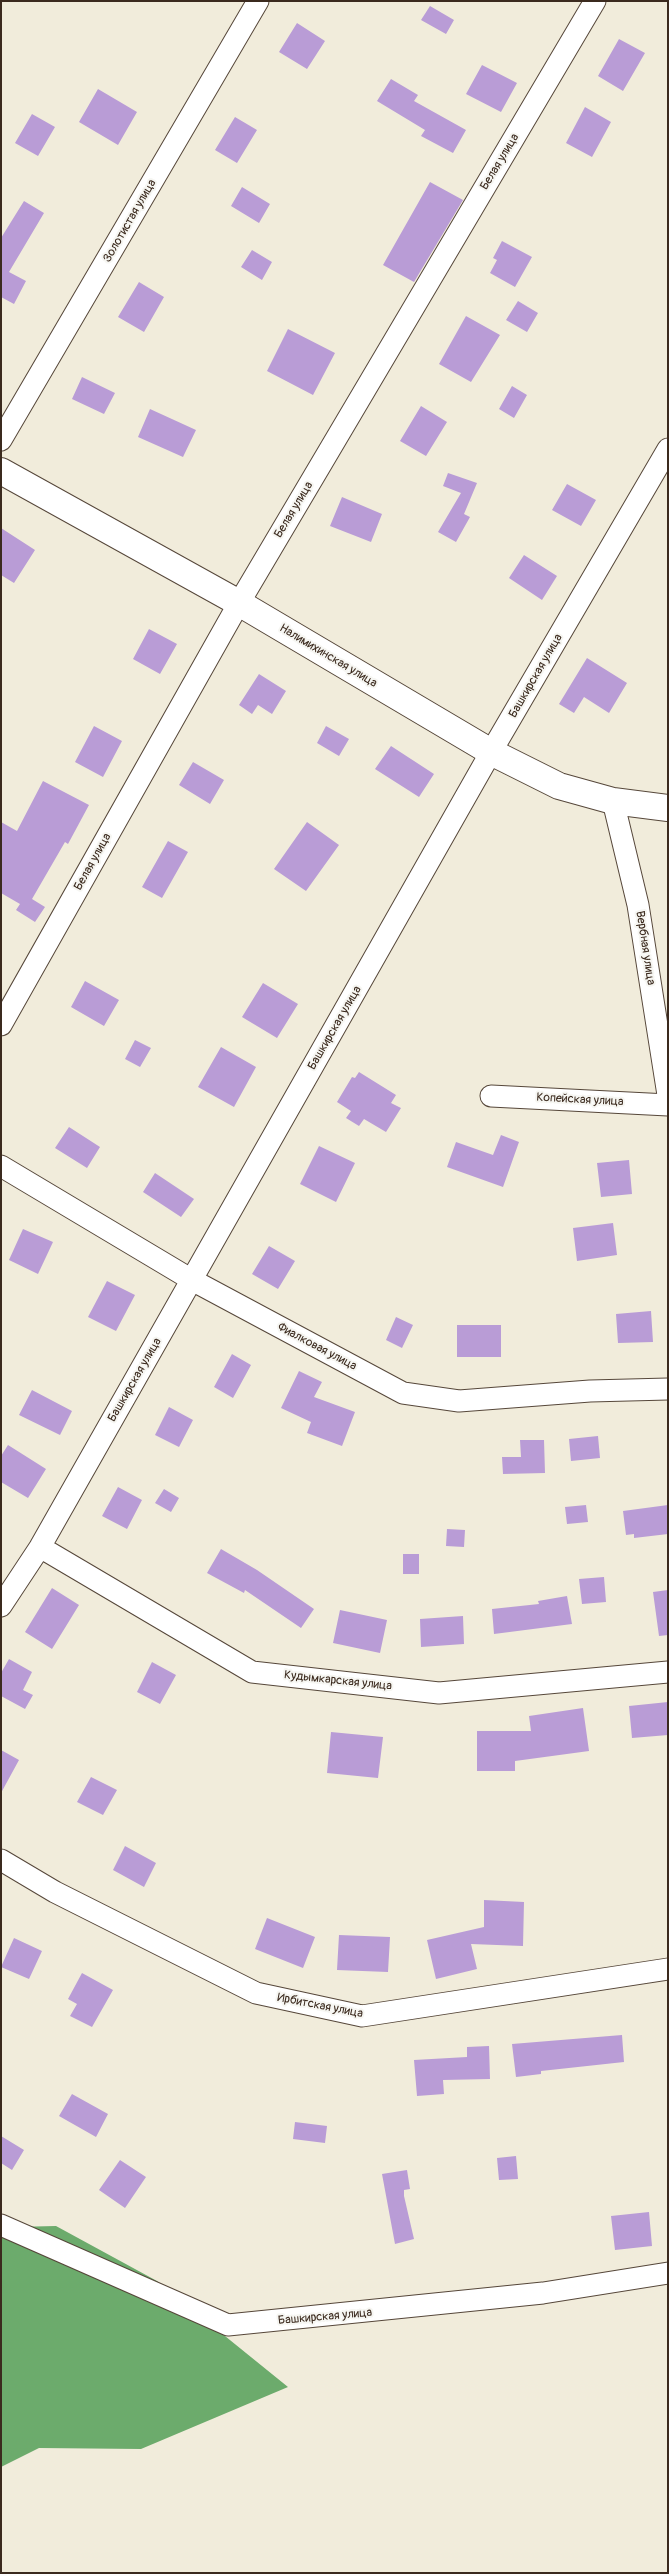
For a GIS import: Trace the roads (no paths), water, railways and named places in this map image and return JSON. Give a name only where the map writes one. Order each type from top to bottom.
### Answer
[{"type":"street","name":"Золотистая улица","points":[[1,440],[258,1]]},
{"type":"street","name":"Белая улица","points":[[1,1024],[239,603],[595,1]]},
{"type":"street","name":"Башкирская улица","points":[[1,1606],[40,1548],[491,752],[668,448]]},
{"type":"street","name":"Налимихинская улица","points":[[1,471],[239,603],[491,752],[559,786],[613,802],[668,808]]},
{"type":"street","name":"Вербная улица","points":[[613,802],[638,905],[668,1095]]},
{"type":"street","name":"Копейская улица","points":[[491,1096],[668,1105]]},
{"type":"street","name":"Фиалковая улица","points":[[1,1166],[192,1280],[403,1393],[460,1402],[590,1392],[668,1389]]},
{"type":"street","name":"Кудымкарская улица","points":[[40,1548],[252,1672],[438,1692],[668,1672]]},
{"type":"street","name":"Ирбитская улица","points":[[1,1860],[55,1892],[256,1993],[362,2016],[668,1969]]},
{"type":"street","name":"Башкирская улица","points":[[1,2225],[228,2326],[544,2293],[668,2272]]}]
